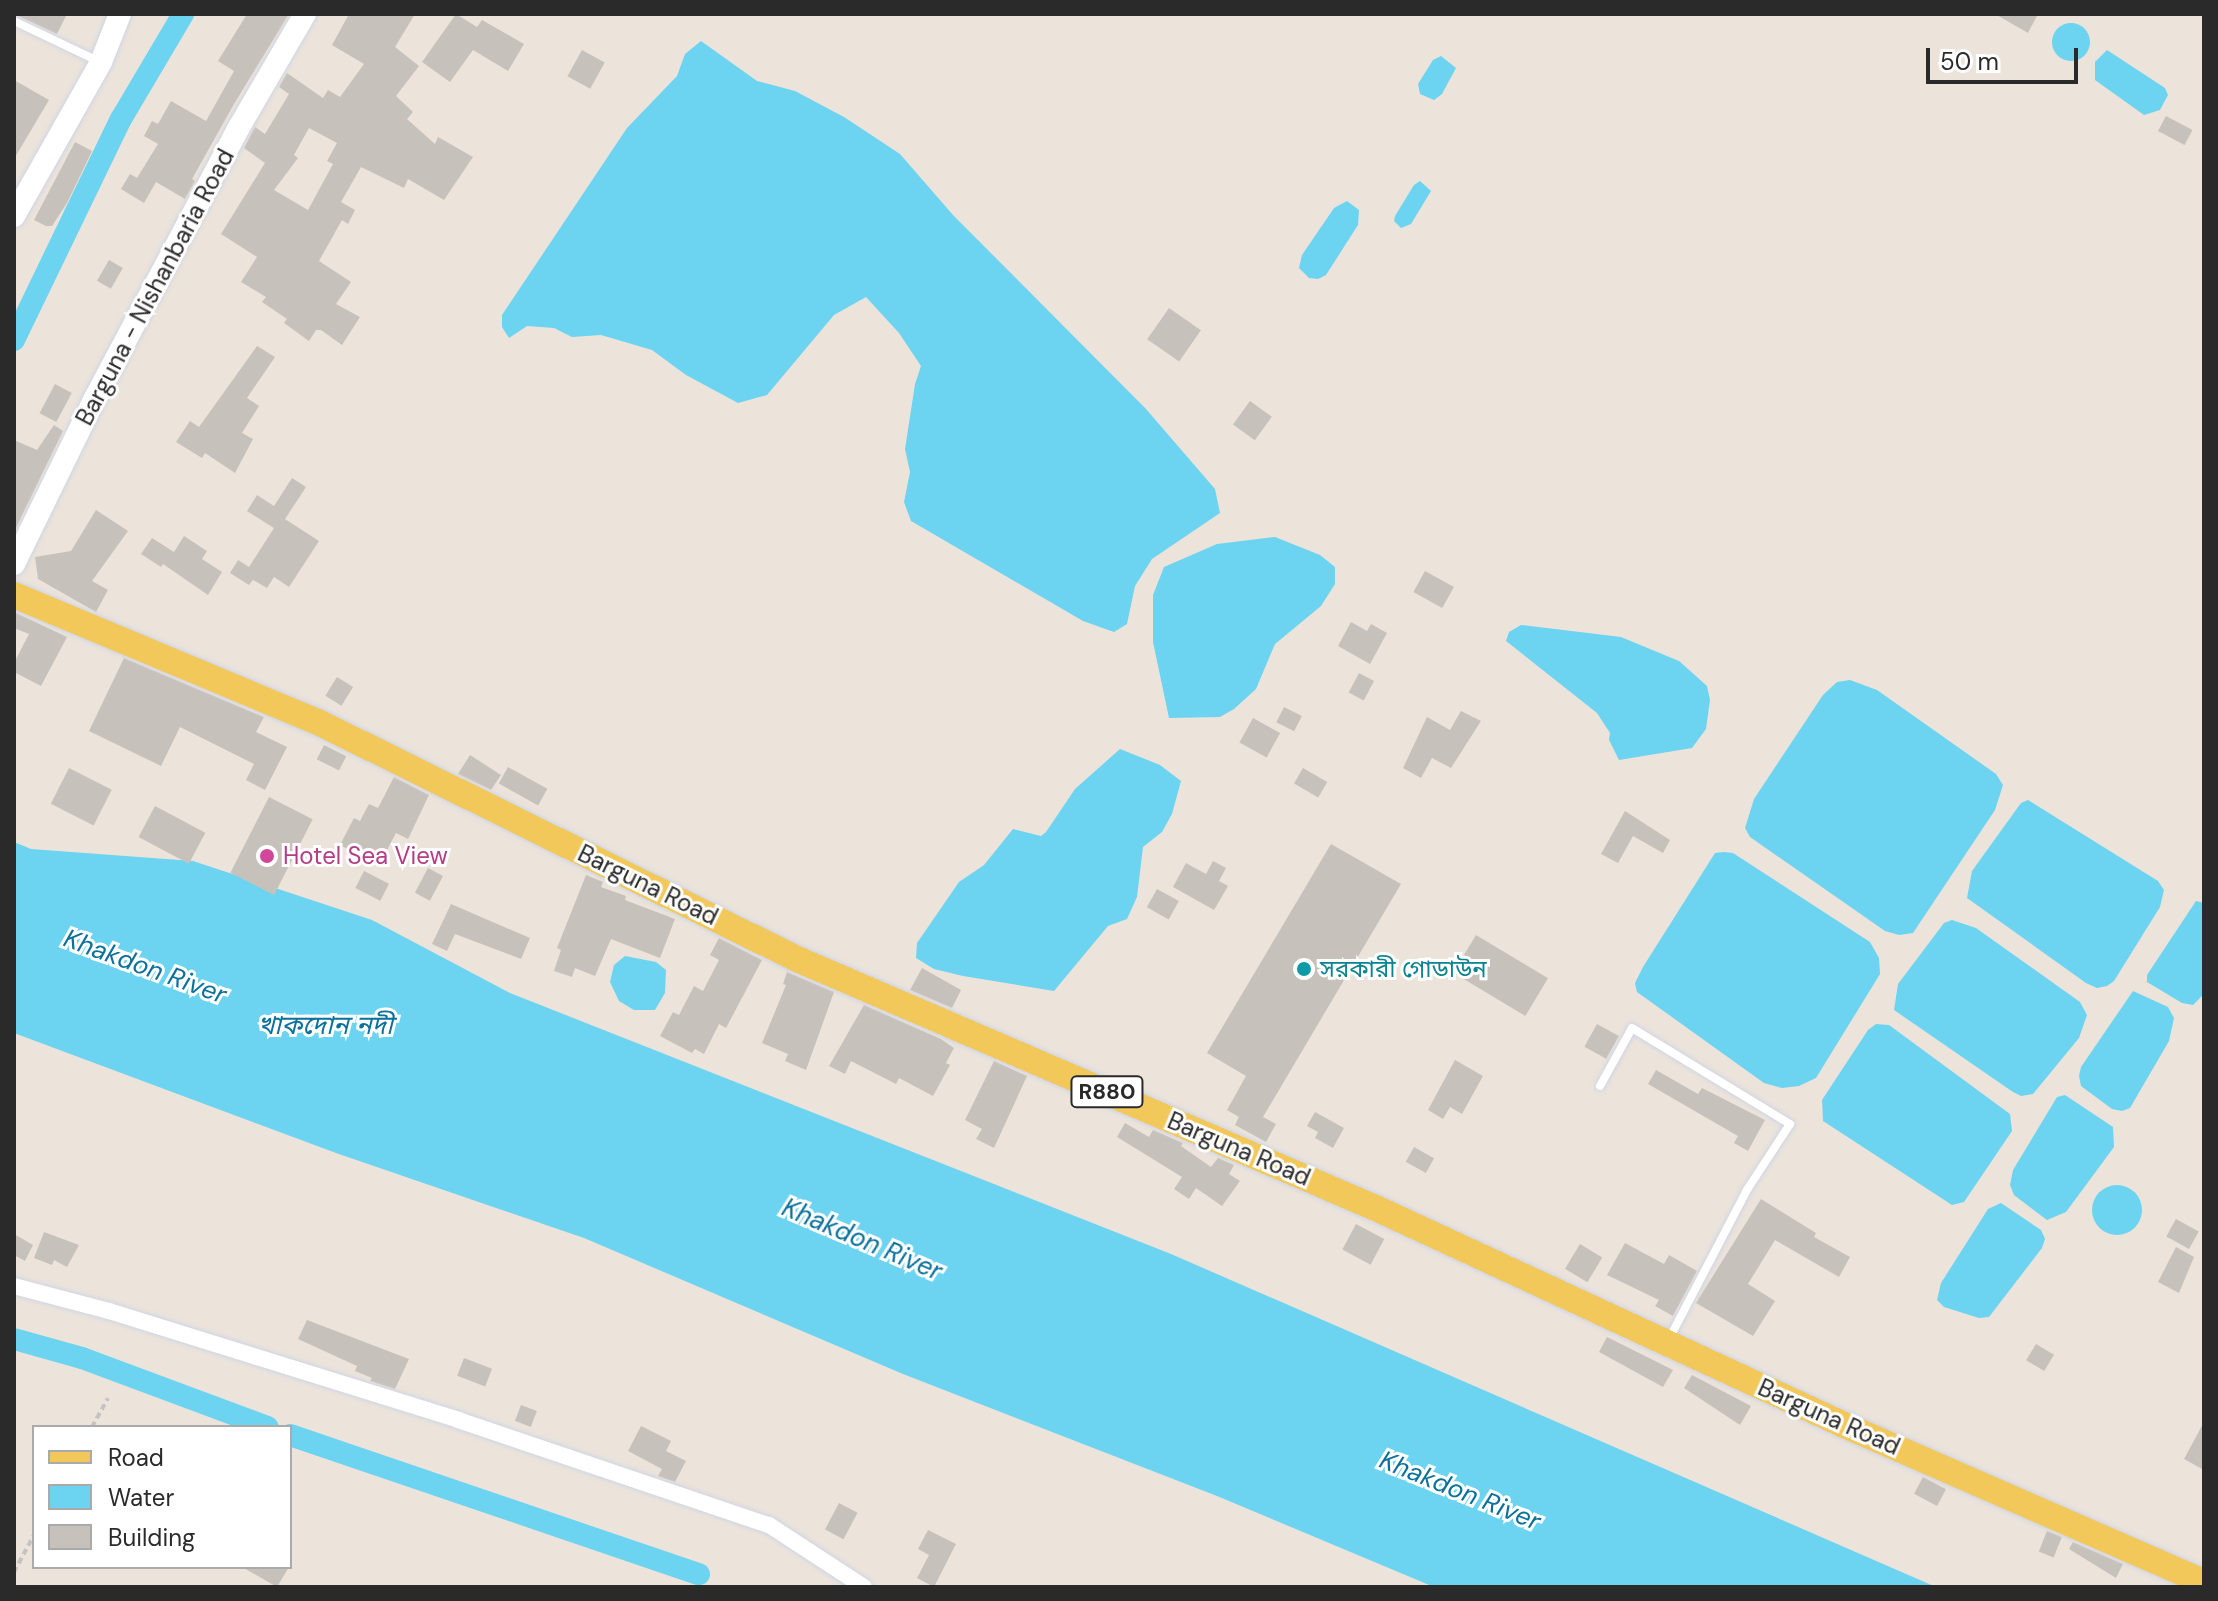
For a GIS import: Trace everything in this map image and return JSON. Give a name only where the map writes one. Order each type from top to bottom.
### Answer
[{"type":"main road","name":"Barguna Road","points":[[14,595],[318,722],[797,959],[1380,1210],[1842,1424],[2204,1582]]},
{"type":"street","points":[[14,216],[101,62],[120,14]]},
{"type":"street","name":"Barguna - Nishanbaria Road","points":[[14,564],[95,398],[238,129],[305,14]]},
{"type":"street","points":[[14,1286],[109,1311],[458,1420],[769,1525],[864,1587]]},
{"type":"lane","points":[[14,21],[101,62]]},
{"type":"lane","points":[[1600,1086],[1632,1028],[1790,1124],[1747,1190],[1667,1343]]},
{"type":"path","points":[[93,1425],[108,1398]]},
{"type":"path","points":[[14,1572],[32,1539]]},
{"type":"water","points":[[2071,23],[2084,29],[2090,42],[2084,55],[2071,61],[2058,55],[2052,42],[2058,29]]},
{"type":"water","points":[[701,41],[757,81],[795,91],[844,117],[900,154],[953,215],[1146,409],[1215,489],[1220,513],[1152,559],[1135,586],[1127,624],[1114,632],[1083,621],[911,521],[904,502],[910,472],[905,449],[915,384],[921,366],[899,333],[866,297],[834,315],[767,395],[738,403],[686,375],[652,350],[601,335],[572,337],[554,328],[527,326],[509,338],[502,327],[502,315],[627,128],[677,76],[685,54]]},
{"type":"water","points":[[2107,50],[2165,88],[2168,95],[2160,110],[2144,115],[2095,80],[2095,62]]},
{"type":"water","points":[[1441,56],[1456,68],[1442,94],[1434,100],[1420,94],[1418,84],[1433,60]]},
{"type":"water","points":[[1420,181],[1431,191],[1411,224],[1401,228],[1394,221],[1395,216],[1414,185]]},
{"type":"water","points":[[1347,201],[1359,210],[1358,225],[1326,275],[1318,279],[1309,278],[1299,268],[1302,255],[1334,208]]},
{"type":"water","points":[[1275,537],[1320,555],[1335,567],[1335,584],[1321,606],[1275,644],[1256,689],[1234,709],[1220,717],[1169,718],[1153,642],[1153,595],[1164,567],[1217,544]]},
{"type":"water","points":[[1521,625],[1621,637],[1679,661],[1707,686],[1710,700],[1706,729],[1692,748],[1619,760],[1609,740],[1610,733],[1597,713],[1506,641],[1509,632]]},
{"type":"water","points":[[1850,680],[1877,690],[1996,774],[2003,785],[1995,810],[1913,933],[1899,935],[1885,931],[1750,837],[1745,828],[1754,799],[1823,695],[1837,682]]},
{"type":"water","points":[[1120,749],[1160,765],[1181,781],[1172,814],[1162,832],[1143,847],[1137,897],[1127,919],[1108,926],[1054,991],[963,976],[934,969],[916,958],[917,943],[959,882],[984,865],[1013,829],[1041,836],[1046,832],[1075,789]]},
{"type":"water","points":[[2028,800],[2158,881],[2164,890],[2160,907],[2114,981],[2107,986],[2097,988],[2086,983],[1967,898],[1972,871],[2021,803]]},
{"type":"water","name":"খাকদোন নদী","points":[[14,842],[31,849],[193,861],[372,920],[510,993],[1171,1254],[1936,1587],[1434,1587],[1217,1496],[903,1374],[584,1238],[336,1153],[14,1033]]},
{"type":"water","points":[[1715,853],[1733,853],[1870,942],[1879,958],[1880,974],[1816,1078],[1799,1086],[1782,1088],[1764,1083],[1637,992],[1635,983],[1643,967]]},
{"type":"water","points":[[2196,901],[2204,903],[2204,994],[2193,1005],[2182,1003],[2147,982],[2147,975]]},
{"type":"water","points":[[1952,920],[1976,928],[2080,1002],[2087,1015],[2079,1038],[2033,1094],[2021,1096],[2013,1092],[1894,1010],[1898,984],[1944,923]]},
{"type":"water","points":[[625,956],[656,962],[666,970],[665,993],[655,1010],[634,1010],[619,1001],[610,982],[614,965]]},
{"type":"water","points":[[2133,991],[2168,1007],[2174,1018],[2169,1041],[2130,1108],[2122,1111],[2112,1109],[2081,1086],[2079,1076],[2081,1067]]},
{"type":"water","points":[[1876,1024],[1889,1025],[2010,1114],[2012,1131],[1964,1202],[1952,1205],[1823,1121],[1822,1100],[1868,1030]]},
{"type":"water","points":[[2065,1095],[2113,1127],[2114,1147],[2066,1212],[2047,1220],[2014,1195],[2010,1185],[2013,1170],[2057,1097]]},
{"type":"water","points":[[2117,1185],[2135,1192],[2142,1210],[2135,1228],[2117,1235],[2099,1228],[2092,1210],[2099,1192]]},
{"type":"water","points":[[2001,1203],[2041,1230],[2045,1239],[2042,1248],[1989,1317],[1979,1318],[1944,1307],[1937,1300],[1941,1283],[1988,1209]]},
{"type":"building","points":[[14,14],[67,14],[57,34]]},
{"type":"building","points":[[247,14],[289,14],[234,104],[192,179],[195,181],[185,199],[156,182],[144,203],[121,189],[130,174],[137,178],[158,144],[144,136],[152,121],[158,124],[171,101],[206,121],[234,71],[218,61]]},
{"type":"building","points":[[349,14],[415,14],[395,47],[419,66],[396,96],[413,112],[407,119],[435,144],[438,137],[473,157],[444,200],[408,179],[404,188],[361,167],[341,202],[355,210],[348,224],[342,220],[319,261],[351,282],[336,304],[360,317],[342,345],[321,330],[316,330],[309,341],[284,323],[287,319],[262,302],[266,297],[241,282],[257,257],[221,234],[265,163],[244,148],[255,127],[265,134],[289,94],[279,87],[287,73],[323,98],[328,90],[340,97],[364,64],[332,45]],"holes":[[[309,128],[337,143],[327,161],[333,164],[308,210],[274,190],[298,158],[294,155]]]},
{"type":"building","points":[[456,14],[477,27],[482,20],[524,44],[508,71],[473,50],[450,82],[422,62]]},
{"type":"building","points":[[1995,14],[2038,14],[2028,33]]},
{"type":"building","points":[[582,50],[605,63],[590,89],[567,76]]},
{"type":"building","points":[[14,80],[49,100],[14,159]]},
{"type":"building","points":[[2166,116],[2192,130],[2185,145],[2158,131]]},
{"type":"building","points":[[75,142],[92,151],[67,203],[52,226],[46,226],[34,220]]},
{"type":"building","points":[[109,260],[123,268],[111,289],[97,281]]},
{"type":"building","points":[[1169,308],[1201,330],[1179,361],[1147,339]]},
{"type":"building","points":[[257,346],[275,357],[247,398],[259,406],[242,433],[253,439],[235,473],[205,453],[202,458],[176,442],[190,421],[199,427]]},
{"type":"building","points":[[55,384],[72,393],[56,422],[40,413]]},
{"type":"building","points":[[1250,401],[1272,417],[1255,440],[1233,424]]},
{"type":"building","points":[[54,425],[63,431],[14,532],[14,440],[37,450]]},
{"type":"building","points":[[292,478],[306,487],[285,519],[319,541],[289,587],[274,577],[267,588],[253,580],[249,585],[230,573],[238,560],[249,567],[274,528],[247,511],[257,495],[274,506]]},
{"type":"building","points":[[96,510],[128,531],[92,581],[108,590],[96,612],[38,579],[35,557],[71,551]]},
{"type":"building","points":[[184,536],[207,551],[202,559],[222,572],[208,595],[163,564],[161,567],[141,554],[152,538],[174,552]]},
{"type":"building","points":[[1425,571],[1454,587],[1442,608],[1413,592]]},
{"type":"building","points":[[14,612],[67,637],[41,686],[14,672],[14,663],[29,634],[14,628]]},
{"type":"building","points":[[1351,622],[1367,631],[1371,624],[1387,633],[1370,664],[1338,646]]},
{"type":"building","points":[[124,658],[264,717],[256,732],[287,747],[265,790],[246,780],[254,764],[180,727],[161,766],[89,731]]},
{"type":"building","points":[[1359,673],[1374,681],[1364,700],[1349,692]]},
{"type":"building","points":[[337,677],[353,687],[341,706],[325,696]]},
{"type":"building","points":[[1284,707],[1302,716],[1294,731],[1276,722]]},
{"type":"building","points":[[1461,711],[1481,721],[1451,768],[1432,758],[1421,778],[1403,768],[1427,717],[1450,730]]},
{"type":"building","points":[[1253,718],[1280,733],[1267,758],[1239,742]]},
{"type":"building","points":[[324,745],[346,756],[339,771],[317,759]]},
{"type":"building","points":[[470,755],[501,775],[491,790],[458,774]]},
{"type":"building","points":[[508,767],[547,789],[538,805],[499,784]]},
{"type":"building","points":[[69,768],[112,790],[94,825],[51,804]]},
{"type":"building","points":[[1303,768],[1327,782],[1318,798],[1294,784]]},
{"type":"building","points":[[394,777],[429,795],[408,839],[396,833],[379,865],[340,845],[354,818],[360,821],[369,804],[378,808]]},
{"type":"building","name":"Hotel Sea View","points":[[269,797],[313,819],[274,895],[230,873]]},
{"type":"building","points":[[155,806],[205,833],[189,864],[139,837]]},
{"type":"building","points":[[1625,811],[1670,840],[1663,853],[1633,836],[1618,863],[1601,854]]},
{"type":"building","name":"সরকারী গোডাউন","points":[[1331,844],[1401,884],[1263,1117],[1276,1124],[1266,1142],[1235,1125],[1239,1117],[1227,1110],[1246,1076],[1207,1053]]},
{"type":"building","points":[[1213,861],[1226,868],[1219,881],[1228,886],[1214,910],[1173,887],[1186,863],[1206,874]]},
{"type":"building","points":[[428,868],[443,876],[430,901],[415,893]]},
{"type":"building","points":[[364,871],[389,884],[380,901],[355,888]]},
{"type":"building","points":[[586,875],[603,882],[601,887],[626,896],[625,900],[675,919],[660,958],[611,939],[595,976],[575,968],[572,977],[554,971],[561,950],[557,948]]},
{"type":"building","points":[[1157,889],[1179,901],[1169,919],[1147,907]]},
{"type":"building","points":[[451,904],[530,938],[521,959],[455,934],[447,951],[432,944]]},
{"type":"building","points":[[1476,935],[1548,978],[1525,1016],[1453,973]]},
{"type":"building","points":[[719,938],[762,960],[726,1028],[719,1024],[704,1054],[695,1049],[692,1053],[660,1036],[673,1012],[679,1015],[694,986],[703,991],[719,960],[710,955]]},
{"type":"building","points":[[922,968],[961,990],[952,1008],[910,990]]},
{"type":"building","points":[[787,972],[834,992],[806,1070],[785,1061],[788,1054],[762,1043],[786,985],[783,984]]},
{"type":"building","points":[[864,1005],[941,1039],[954,1048],[946,1063],[950,1065],[933,1096],[899,1078],[896,1084],[851,1061],[845,1074],[829,1066]]},
{"type":"building","points":[[1597,1024],[1619,1036],[1606,1059],[1584,1047]]},
{"type":"building","points":[[1455,1060],[1483,1076],[1462,1114],[1450,1107],[1443,1119],[1428,1110]]},
{"type":"building","points":[[994,1061],[1027,1076],[994,1148],[976,1139],[982,1129],[965,1120]]},
{"type":"building","points":[[1656,1070],[1698,1094],[1702,1088],[1765,1120],[1748,1151],[1734,1143],[1738,1136],[1648,1084]]},
{"type":"building","points":[[1315,1112],[1344,1128],[1333,1148],[1315,1138],[1318,1132],[1307,1126]]},
{"type":"building","points":[[1125,1123],[1149,1137],[1153,1130],[1183,1143],[1181,1146],[1211,1167],[1218,1158],[1234,1165],[1229,1174],[1240,1181],[1222,1206],[1196,1188],[1189,1199],[1174,1189],[1182,1177],[1117,1137]]},
{"type":"building","points":[[1414,1147],[1434,1158],[1426,1173],[1406,1162]]},
{"type":"building","points":[[1761,1199],[1816,1233],[1814,1237],[1850,1257],[1839,1277],[1775,1240],[1748,1284],[1775,1301],[1753,1336],[1696,1303]]},
{"type":"building","points":[[2176,1219],[2199,1232],[2189,1249],[2166,1236]]},
{"type":"building","points":[[1356,1224],[1384,1239],[1371,1265],[1342,1250]]},
{"type":"building","points":[[44,1232],[79,1245],[67,1267],[54,1260],[52,1265],[34,1258]]},
{"type":"building","points":[[14,1234],[33,1245],[25,1261],[14,1255]]},
{"type":"building","points":[[1625,1243],[1664,1264],[1669,1255],[1697,1271],[1673,1316],[1655,1306],[1659,1300],[1607,1275]]},
{"type":"building","points":[[1580,1244],[1602,1257],[1587,1282],[1565,1269]]},
{"type":"building","points":[[2176,1247],[2194,1257],[2179,1293],[2158,1282]]},
{"type":"building","points":[[307,1320],[409,1359],[395,1389],[370,1381],[372,1378],[355,1371],[357,1366],[298,1339]]},
{"type":"building","points":[[1607,1337],[1673,1370],[1663,1387],[1599,1352]]},
{"type":"building","points":[[2036,1344],[2054,1355],[2044,1371],[2026,1360]]},
{"type":"building","points":[[464,1358],[492,1369],[485,1386],[457,1376]]},
{"type":"building","points":[[1692,1375],[1751,1406],[1740,1425],[1684,1388]]},
{"type":"building","points":[[521,1405],[537,1411],[531,1427],[515,1421]]},
{"type":"building","points":[[2204,1422],[2204,1470],[2184,1459]]},
{"type":"building","points":[[641,1426],[671,1441],[666,1451],[686,1461],[675,1482],[658,1476],[662,1469],[628,1451]]},
{"type":"building","points":[[1923,1477],[1946,1489],[1937,1506],[1914,1494]]},
{"type":"building","points":[[839,1503],[858,1513],[843,1539],[825,1529]]},
{"type":"building","points":[[928,1530],[956,1544],[934,1587],[917,1578],[929,1555],[918,1549]]},
{"type":"building","points":[[2047,1531],[2062,1537],[2054,1557],[2039,1551]]},
{"type":"building","points":[[2073,1542],[2123,1564],[2116,1578],[2069,1549]]},
{"type":"building","points":[[246,1569],[288,1569],[277,1587]]},
{"type":"waterway","points":[[14,340],[121,119],[183,14]]},
{"type":"waterway","points":[[14,1339],[82,1358],[263,1425]]},
{"type":"waterway","points":[[292,1436],[699,1574]]},
{"type":"place","name":"Hotel Sea View","points":[[267,856]]},
{"type":"place","name":"সরকারী গোডাউন","points":[[1304,969]]},
{"type":"water label","name":"Khakdon River","points":[[145,967]]},
{"type":"water label","name":"Khakdon River","points":[[862,1240]]},
{"type":"water label","name":"Khakdon River","points":[[1460,1491]]}]
